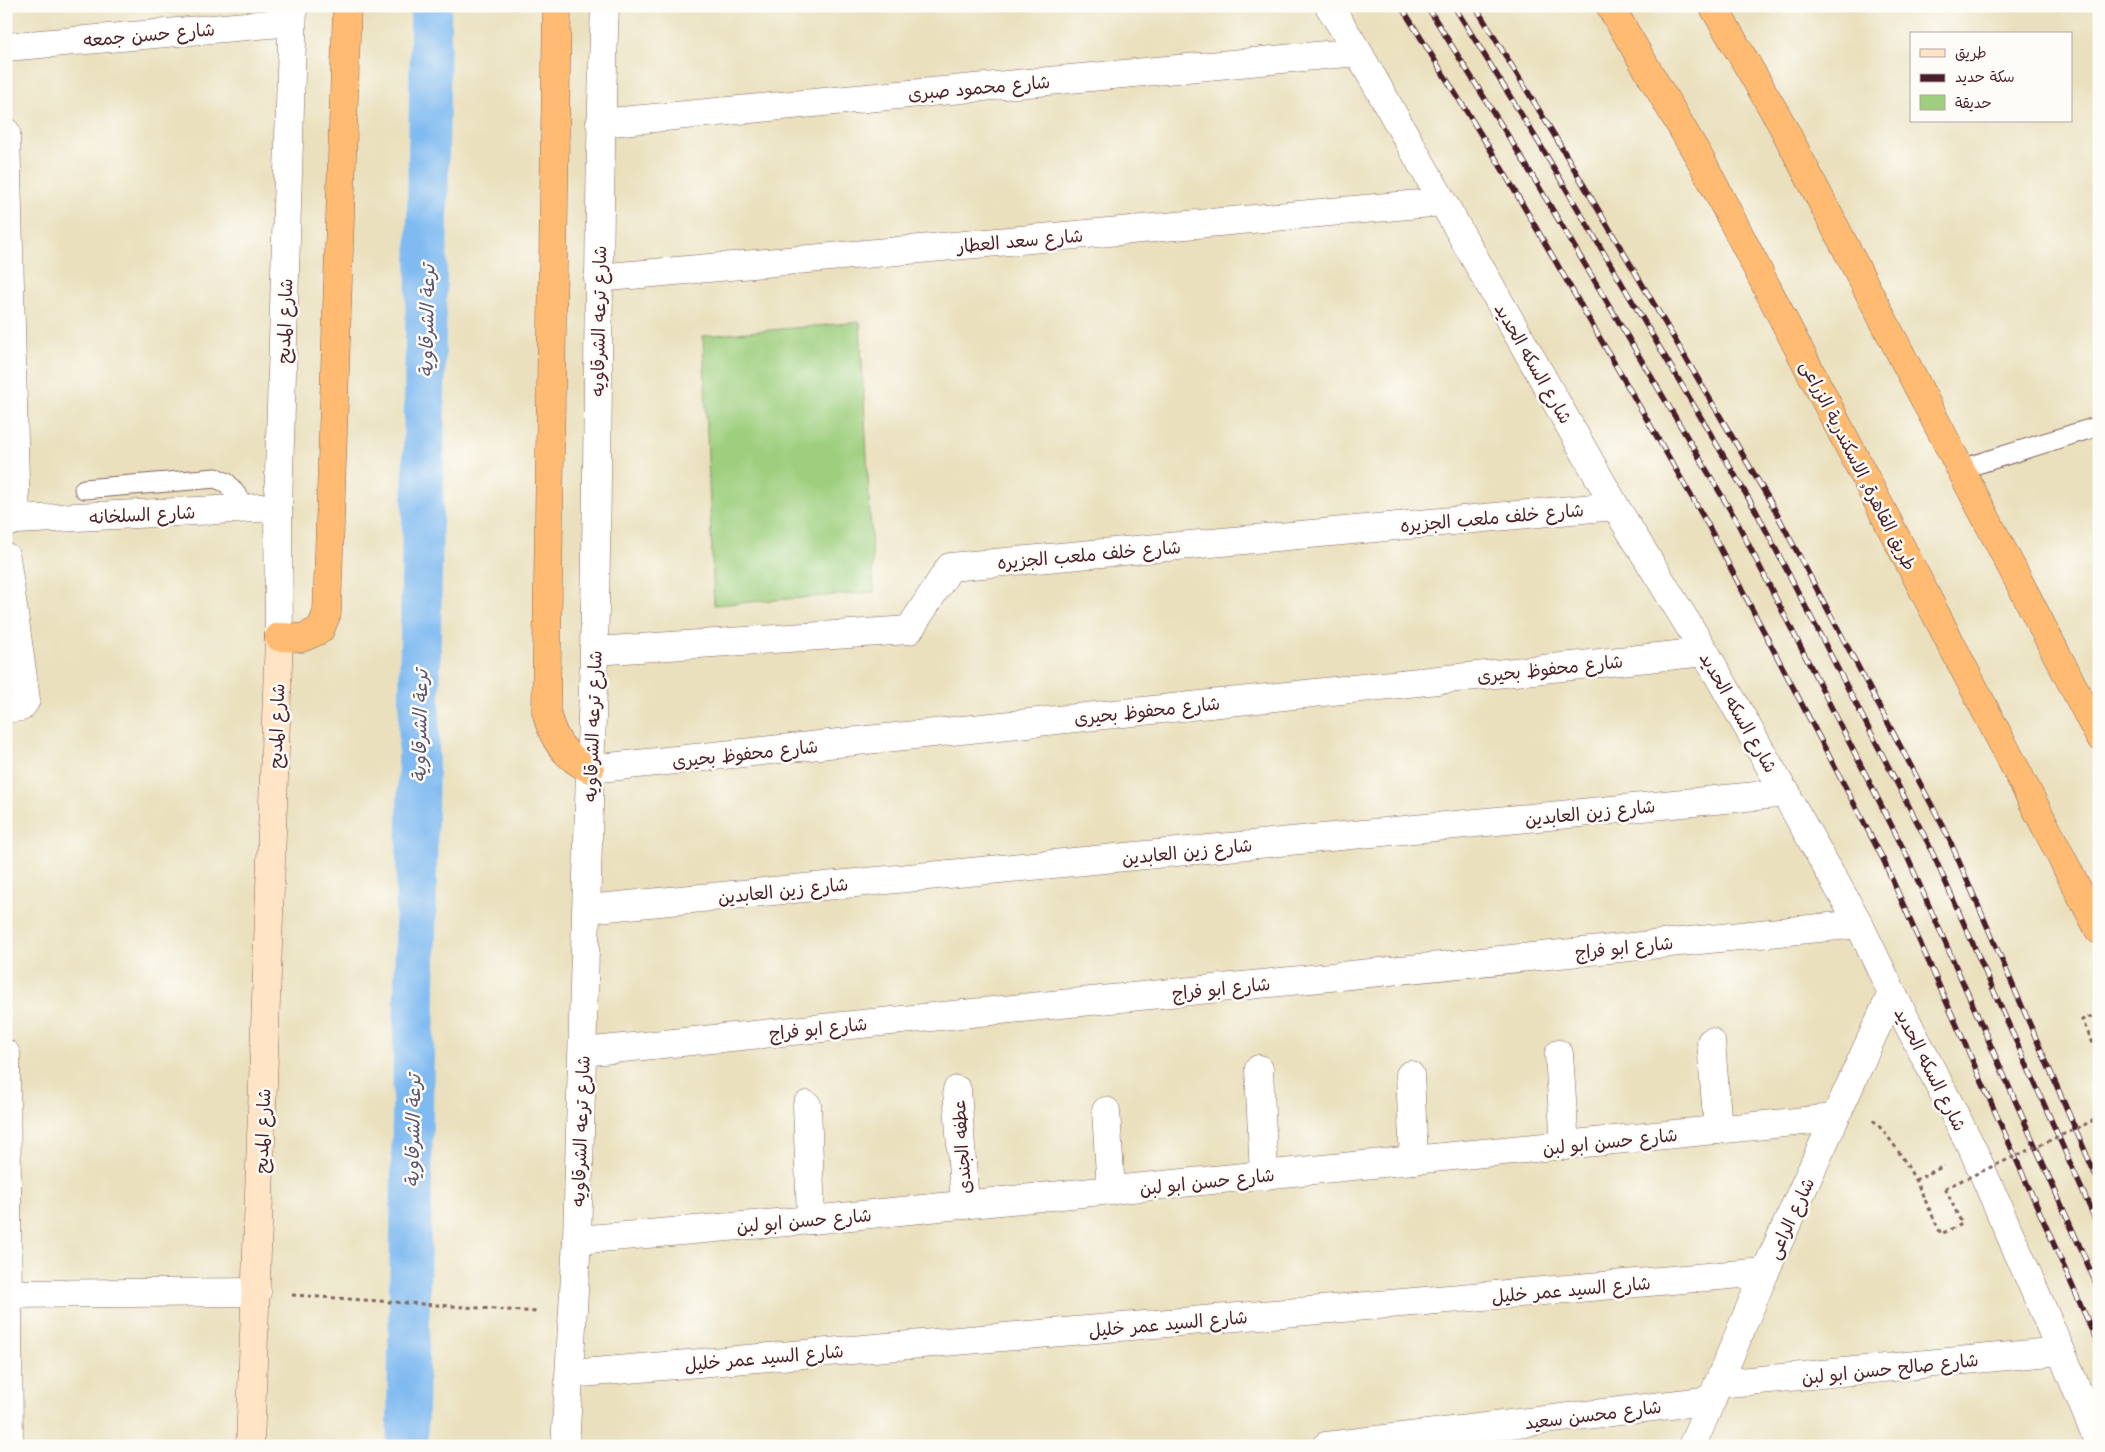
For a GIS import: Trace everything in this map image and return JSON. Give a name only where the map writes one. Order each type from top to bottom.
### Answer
[{"type":"highway","points":[[279,637],[302,638],[320,630],[327,613],[347,6]]},
{"type":"highway","points":[[557,6],[546,711],[550,728],[558,744],[578,763],[590,769]]},
{"type":"highway","name":"طريق القاهرة, الاسكندرية الزراعى","points":[[1610,6],[1702,162],[2099,930]]},
{"type":"highway","points":[[1713,6],[1781,123],[2099,736]]},
{"type":"main road","name":"شارع المديح","points":[[250,1446],[279,637]]},
{"type":"street","name":"شارع ترعه الشرقاويه","points":[[565,1446],[578,1240],[590,769],[595,651],[600,123],[605,6]]},
{"type":"street","name":"شارع السكه الحديد","points":[[1329,6],[1358,52],[1615,506],[1705,652],[1859,924],[1974,1152],[2061,1351],[2099,1444]]},
{"type":"street","name":"شارع المديح","points":[[279,637],[278,507],[292,14]]},
{"type":"street","name":"شارع حسن جمعه","points":[[6,47],[292,14]]},
{"type":"street","name":"شارع محمود صبرى","points":[[600,123],[1358,52]]},
{"type":"street","points":[[6,132],[11,522]]},
{"type":"street","name":"شارع سعد العطار","points":[[598,278],[1442,202]]},
{"type":"street","name":"شارع خلف ملعب الجزيره","points":[[595,651],[909,630],[950,567],[1615,506]]},
{"type":"street","name":"شارع السلخانه","points":[[11,522],[278,507]]},
{"type":"street","points":[[6,557],[26,700],[14,708]]},
{"type":"street","name":"شارع محفوظ بحيرى","points":[[590,769],[1705,652]]},
{"type":"street","name":"شارع زين العابدين","points":[[587,909],[1786,793]]},
{"type":"street","name":"شارع ابو فراج","points":[[583,1052],[1859,924]]},
{"type":"street","name":"شارع الراعى","points":[[1692,1446],[1765,1272],[1892,992]]},
{"type":"street","points":[[1711,1042],[1718,1130]]},
{"type":"street","points":[[6,1054],[9,1446]]},
{"type":"street","points":[[1559,1054],[1565,1146]]},
{"type":"street","points":[[1259,1069],[1264,1176]]},
{"type":"street","points":[[1410,1075],[1414,1160]]},
{"type":"street","name":"عطفه الجندى","points":[[957,1090],[965,1205]]},
{"type":"street","points":[[807,1104],[811,1220]]},
{"type":"street","name":"شارع حسن ابو لبن","points":[[578,1240],[811,1220],[1565,1146],[1718,1130],[1840,1109]]},
{"type":"street","points":[[1106,1110],[1111,1191]]},
{"type":"street","name":"شارع السيد عمر خليل","points":[[570,1374],[1765,1272]]},
{"type":"street","points":[[8,1294],[257,1292]]},
{"type":"street","name":"شارع صالح حسن ابو لبن","points":[[1715,1392],[2061,1351]]},
{"type":"street","name":"شارع محسن سعيد","points":[[1326,1446],[1715,1392]]},
{"type":"lane","points":[[1960,469],[2099,426]]},
{"type":"lane","points":[[84,489],[216,478],[227,483],[248,508]]},
{"type":"path","points":[[2099,1013],[2082,1020],[2099,1056]]},
{"type":"path","points":[[1840,1109],[1867,1114],[1887,1134],[1902,1156],[1941,1234],[1962,1224],[1945,1188],[2099,1118]]},
{"type":"path","points":[[257,1292],[526,1311]]},
{"type":"green space","points":[[860,322],[874,592],[714,605],[703,336]]},
{"type":"waterway","name":"ترعة الشرقاوية","points":[[407,1446],[431,6]]},
{"type":"railway","points":[[1401,6],[1498,162],[1708,525],[1883,859],[2099,1346]]},
{"type":"railway","points":[[1427,6],[1520,155],[1735,518],[1906,854],[2099,1290]]},
{"type":"railway","points":[[1454,6],[1539,143],[1756,511],[1929,845],[2099,1228]]},
{"type":"railway","points":[[1475,6],[1553,133],[1770,501],[1947,834],[2099,1183]]}]
